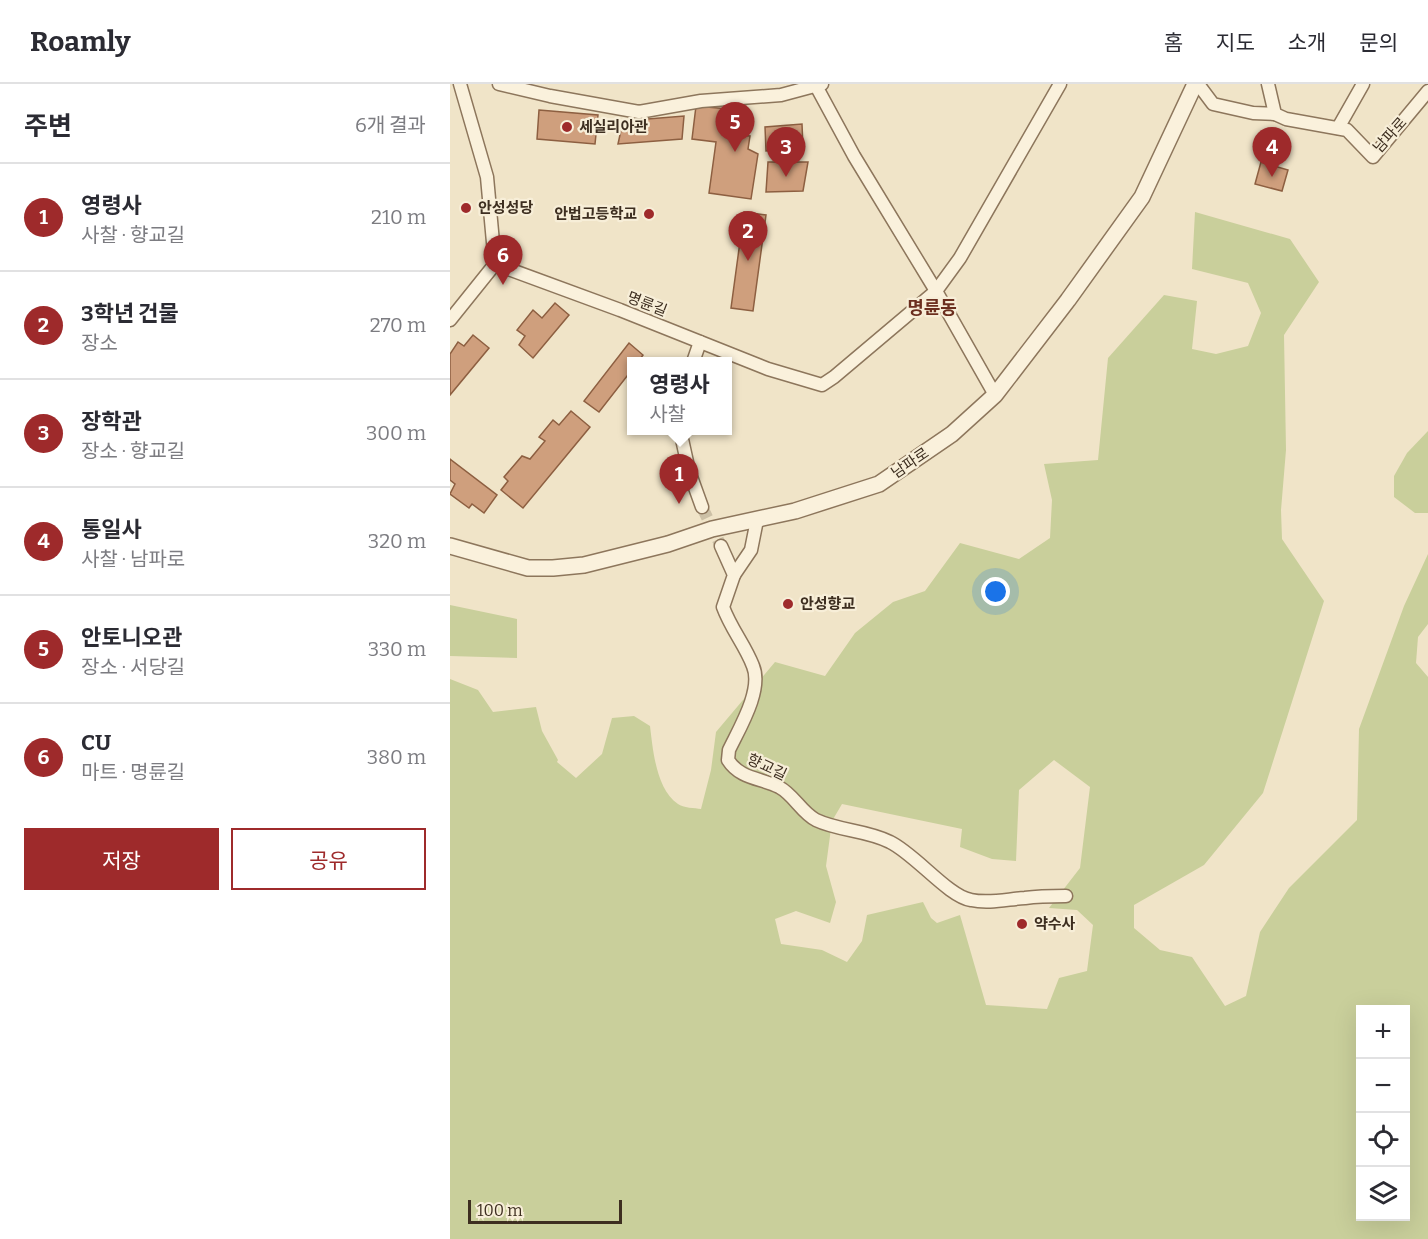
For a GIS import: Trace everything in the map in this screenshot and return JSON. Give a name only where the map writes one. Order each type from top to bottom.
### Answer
[{"type":"street","points":[[450,320],[455,307],[495,264],[487,177],[459,84]]},
{"type":"street","points":[[499,84],[639,112],[700,101],[781,95],[817,84],[854,156],[936,291],[995,395]]},
{"type":"street","name":"명륜길","points":[[495,264],[768,369],[822,385],[936,291],[960,258],[1060,84]]},
{"type":"street","name":"남파로","points":[[450,546],[528,568],[584,565],[668,544],[712,529],[795,511],[879,484],[952,434],[995,395],[1068,300],[1142,197],[1196,84],[1213,104],[1253,113],[1275,114],[1286,119],[1347,130],[1373,157],[1428,91]]},
{"type":"street","points":[[1268,84],[1275,114]]},
{"type":"street","points":[[1338,128],[1363,84]]},
{"type":"street","points":[[694,357],[699,342]]},
{"type":"street","points":[[681,435],[689,471],[702,507]]},
{"type":"street","points":[[734,575],[751,550],[757,520]]},
{"type":"street","points":[[721,546],[734,575]]},
{"type":"street","name":"향교길","points":[[734,575],[723,607],[734,632],[755,668],[754,694],[729,750],[728,760],[732,766],[743,774],[780,787],[806,814],[818,821],[872,834],[892,842],[912,855],[949,889],[969,900],[991,901],[1066,896]]},
{"type":"green space","points":[[1195,212],[1290,239],[1319,282],[1284,335],[1286,450],[1281,510],[1282,539],[1324,601],[1263,793],[1204,865],[1134,905],[1134,928],[1160,950],[1192,957],[1225,1006],[1246,996],[1260,932],[1289,888],[1357,820],[1359,729],[1404,606],[1428,554],[1428,624],[1418,637],[1416,663],[1428,677],[1428,1239],[450,1239],[450,679],[478,690],[493,712],[536,707],[542,731],[557,762],[576,778],[602,754],[612,718],[634,716],[650,726],[657,768],[665,789],[680,805],[701,809],[711,770],[716,732],[775,662],[825,676],[855,633],[893,602],[925,591],[960,543],[1019,559],[1050,538],[1052,500],[1044,464],[1098,460],[1108,358],[1164,295],[1197,301],[1192,349],[1216,354],[1248,346],[1261,313],[1248,283],[1192,269]],"holes":[[[1054,760],[1090,787],[1080,868],[1049,908],[1077,910],[1093,925],[1087,971],[1059,978],[1047,1009],[986,1005],[960,915],[937,923],[931,918],[923,902],[867,915],[862,941],[847,962],[822,950],[781,944],[775,919],[796,911],[830,923],[836,902],[826,866],[832,821],[842,804],[962,829],[960,847],[992,859],[1016,861],[1019,790]]]},
{"type":"green space","points":[[1428,431],[1428,513],[1415,513],[1394,497],[1394,476],[1407,453]]},
{"type":"green space","points":[[450,605],[517,619],[517,658],[450,656]]},
{"type":"building","points":[[696,106],[739,110],[737,135],[750,136],[748,149],[758,154],[751,199],[709,193],[716,142],[692,139]]},
{"type":"building","name":"세실리아관","points":[[539,110],[598,115],[595,144],[537,139]]},
{"type":"building","points":[[684,116],[682,139],[618,144],[623,121]]},
{"type":"building","points":[[802,124],[803,148],[766,151],[765,127]]},
{"type":"building","points":[[768,162],[808,162],[803,191],[766,192]]},
{"type":"building","points":[[1261,162],[1288,170],[1282,191],[1255,184]]},
{"type":"building","points":[[744,212],[766,215],[753,311],[731,308]]},
{"type":"building","points":[[555,303],[569,315],[533,358],[519,345],[525,336],[517,330],[533,310],[542,318]]},
{"type":"building","points":[[473,335],[489,348],[450,395],[450,354],[458,342],[464,346]]},
{"type":"building","points":[[629,343],[643,355],[642,357],[627,357],[627,376],[599,412],[584,401]]},
{"type":"building","points":[[571,411],[590,427],[523,508],[501,490],[508,481],[504,477],[522,456],[530,459],[545,441],[539,437],[553,420],[559,425]]},
{"type":"building","points":[[450,459],[497,495],[484,513],[472,504],[469,508],[450,494],[455,484],[450,480]]},
{"type":"tunnel","points":[[702,507],[721,546]]},
{"type":"place","name":"세실리아관","points":[[567,127]]},
{"type":"place","name":"안토니오관","points":[[735,152]]},
{"type":"place","name":"장학관","points":[[786,177]]},
{"type":"place","name":"통일사","points":[[1272,177]]},
{"type":"place","name":"안성성당","points":[[466,208]]},
{"type":"place","name":"안법고등학교","points":[[649,214]]},
{"type":"place","name":"3학년 건물","points":[[748,261]]},
{"type":"place","name":"CU","points":[[503,285]]},
{"type":"place","name":"영령사","points":[[679,504]]},
{"type":"place","name":"안성향교","points":[[788,604]]},
{"type":"place","name":"약수사","points":[[1022,924]]},
{"type":"district","name":"명륜동","points":[[932,308]]}]
